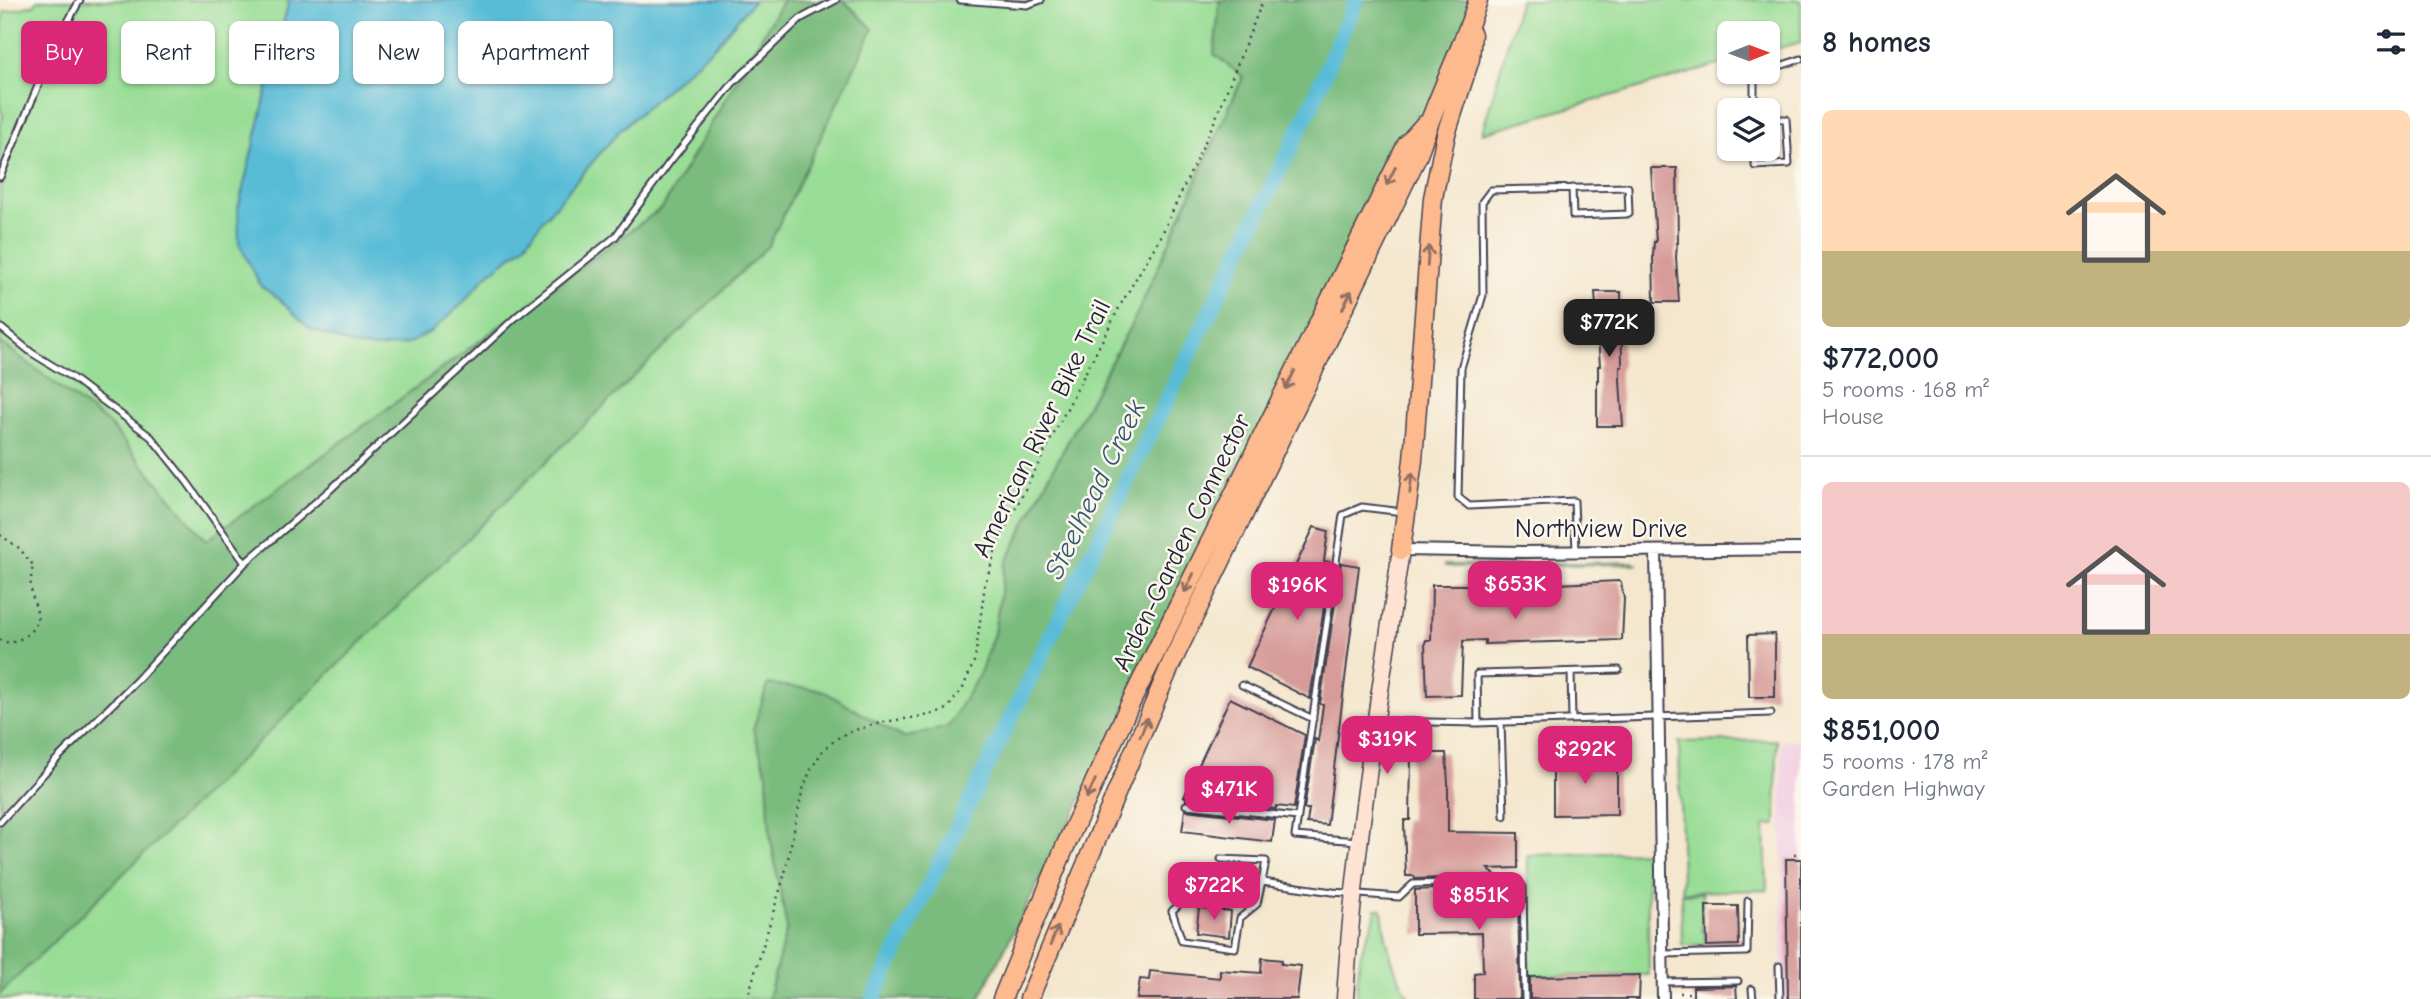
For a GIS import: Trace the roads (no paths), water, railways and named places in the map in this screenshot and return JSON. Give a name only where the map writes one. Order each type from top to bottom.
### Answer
[{"type":"main road","name":"Arden-Garden Connector","points":[[1029,999],[1171,664],[1418,155],[1429,119],[1455,62],[1476,6]]},
{"type":"main road","points":[[1401,550],[1413,460],[1433,198],[1446,134],[1471,59],[1476,6]]},
{"type":"main road","name":"Arden-Garden Connector","points":[[1002,999],[1089,791],[1192,576],[1407,144],[1429,119]]},
{"type":"street","name":"Northview Drive","points":[[1401,550],[1801,549]]},
{"type":"street","points":[[1345,999],[1348,947],[1361,841],[1401,550]]},
{"type":"street","points":[[1656,551],[1663,999]]},
{"type":"lane","points":[[0,177],[55,45],[80,0]]},
{"type":"lane","points":[[0,822],[245,563],[332,488],[517,316],[615,237],[669,163],[733,83],[800,19],[836,0]]},
{"type":"lane","points":[[960,0],[1027,5],[1041,0]]},
{"type":"lane","points":[[1780,65],[1801,59]]},
{"type":"lane","points":[[1755,161],[1755,166],[1789,164],[1786,118],[1780,118]]},
{"type":"lane","points":[[1572,188],[1573,216],[1629,214],[1628,187],[1572,188],[1491,190],[1482,202],[1483,295],[1461,368],[1458,497],[1469,506],[1574,501],[1576,551]]},
{"type":"lane","points":[[0,327],[150,437],[194,491],[245,563]]},
{"type":"lane","points":[[1361,841],[1295,836],[1343,515],[1362,508],[1406,513]]},
{"type":"lane","points":[[1478,723],[1477,674],[1619,670]]},
{"type":"lane","points":[[1571,672],[1573,720]]},
{"type":"lane","points":[[1242,685],[1313,719]]},
{"type":"lane","points":[[1376,721],[1478,723],[1771,713]]},
{"type":"lane","points":[[1501,722],[1504,816]]},
{"type":"lane","points":[[1186,805],[1298,817]]},
{"type":"lane","points":[[1221,859],[1266,861],[1257,904],[1240,918],[1235,948],[1182,942],[1172,911],[1191,894],[1257,904]]},
{"type":"lane","points":[[1262,882],[1399,897],[1413,884],[1515,881],[1524,887],[1525,999]]},
{"type":"lane","points":[[1662,954],[1747,952],[1748,901]]},
{"type":"lane","points":[[1779,966],[1780,999]]},
{"type":"lane","points":[[1662,982],[1738,981]]},
{"type":"lane","points":[[1752,989],[1753,999]]},
{"type":"water","points":[[289,0],[754,0],[715,46],[619,131],[524,246],[486,276],[462,304],[432,331],[408,344],[379,348],[355,346],[310,329],[278,298],[261,286],[239,244],[238,209],[269,84],[339,84],[339,21],[284,21]]},
{"type":"waterway","name":"Steelhead Creek","points":[[873,999],[1310,108],[1356,0]]}]
